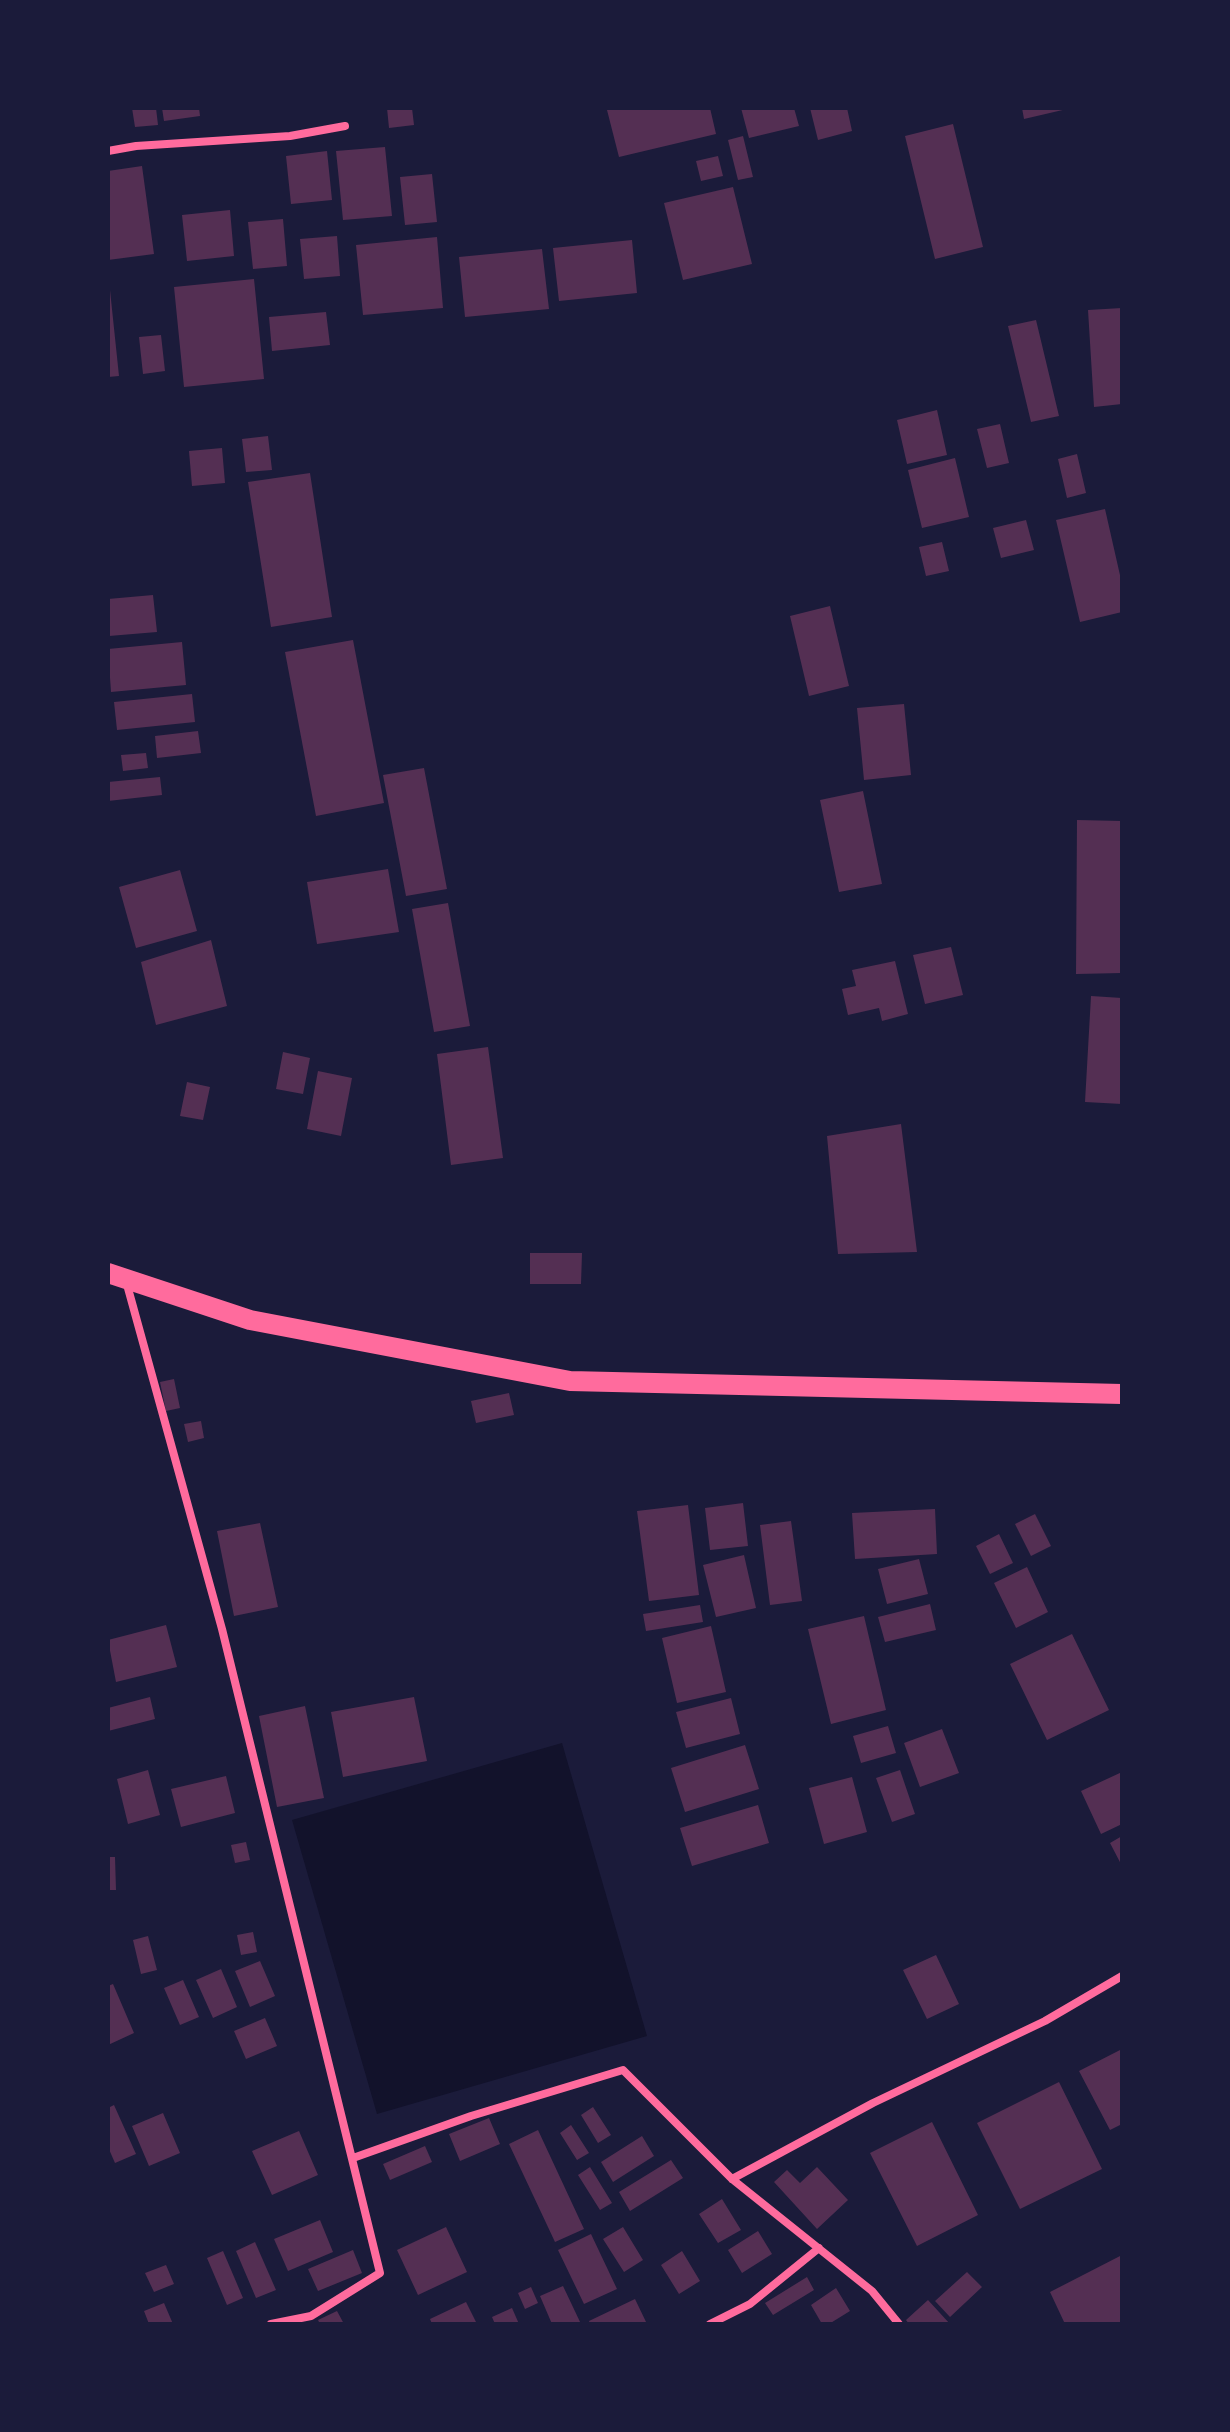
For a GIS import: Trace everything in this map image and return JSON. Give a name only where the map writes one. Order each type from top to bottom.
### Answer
[{"type":"main road","points":[[117,1276],[250,1320],[570,1381],[1122,1394]]},
{"type":"street","points":[[108,151],[136,146],[290,136],[345,126]]},
{"type":"street","points":[[117,1276],[222,1629],[380,2273],[311,2316],[271,2324]]},
{"type":"street","points":[[732,2179],[873,2103],[1045,2021],[1122,1976]]},
{"type":"street","points":[[353,2158],[471,2116],[623,2070],[732,2179],[872,2291],[899,2324]]},
{"type":"street","points":[[710,2324],[750,2304],[819,2248]]},
{"type":"shaded area","points":[[562,1743],[647,2036],[377,2114],[292,1820]]},
{"type":"building","points":[[132,108],[156,108],[158,125],[135,127]]},
{"type":"building","points":[[162,108],[199,108],[200,116],[164,121]]},
{"type":"building","points":[[387,108],[412,108],[414,125],[389,128]]},
{"type":"building","points":[[710,108],[716,134],[619,157],[607,110]]},
{"type":"building","points":[[741,108],[794,108],[799,126],[749,138]]},
{"type":"building","points":[[810,108],[847,108],[852,131],[818,140]]},
{"type":"building","points":[[1022,108],[1067,108],[1067,109],[1024,119]]},
{"type":"building","points":[[953,124],[983,247],[935,259],[905,136]]},
{"type":"building","points":[[743,136],[753,177],[738,180],[728,140]]},
{"type":"building","points":[[385,147],[392,216],[343,220],[336,151]]},
{"type":"building","points":[[327,151],[332,200],[291,204],[286,156]]},
{"type":"building","points":[[718,156],[723,176],[701,181],[696,161]]},
{"type":"building","points":[[142,166],[154,254],[108,260],[108,171]]},
{"type":"building","points":[[432,174],[437,222],[405,225],[400,177]]},
{"type":"building","points":[[733,187],[752,264],[683,280],[664,203]]},
{"type":"building","points":[[230,210],[234,256],[187,261],[182,215]]},
{"type":"building","points":[[283,219],[287,266],[253,269],[248,222]]},
{"type":"building","points":[[337,236],[340,276],[304,279],[300,239]]},
{"type":"building","points":[[437,237],[443,308],[363,315],[356,245]]},
{"type":"building","points":[[632,240],[637,293],[559,301],[553,248]]},
{"type":"building","points":[[542,249],[549,309],[465,317],[459,257]]},
{"type":"building","points":[[254,279],[264,379],[184,387],[174,287]]},
{"type":"building","points":[[108,290],[119,376],[108,377]]},
{"type":"building","points":[[1122,308],[1122,404],[1094,407],[1088,310]]},
{"type":"building","points":[[326,312],[330,345],[272,351],[269,317]]},
{"type":"building","points":[[1036,320],[1059,416],[1031,422],[1008,326]]},
{"type":"building","points":[[161,335],[165,371],[143,374],[139,337]]},
{"type":"building","points":[[937,410],[947,455],[907,464],[897,420]]},
{"type":"building","points":[[1000,424],[1009,463],[987,468],[977,429]]},
{"type":"building","points":[[268,436],[272,470],[246,472],[242,439]]},
{"type":"building","points":[[222,448],[225,483],[192,486],[189,451]]},
{"type":"building","points":[[1077,454],[1086,493],[1067,498],[1058,459]]},
{"type":"building","points":[[955,458],[969,517],[922,528],[908,470]]},
{"type":"building","points":[[310,473],[332,617],[271,627],[248,482]]},
{"type":"building","points":[[1105,509],[1122,584],[1122,612],[1080,622],[1056,520]]},
{"type":"building","points":[[1026,520],[1034,550],[1001,558],[993,528]]},
{"type":"building","points":[[942,542],[949,571],[926,576],[919,547]]},
{"type":"building","points":[[153,595],[157,632],[109,636],[108,599]]},
{"type":"building","points":[[830,606],[849,686],[809,696],[790,616]]},
{"type":"building","points":[[353,640],[384,803],[316,816],[285,652]]},
{"type":"building","points":[[182,642],[186,685],[111,692],[108,649]]},
{"type":"building","points":[[192,694],[195,722],[117,730],[114,702]]},
{"type":"building","points":[[904,704],[911,775],[864,780],[857,708]]},
{"type":"building","points":[[198,731],[201,753],[157,758],[155,736]]},
{"type":"building","points":[[146,753],[148,768],[123,771],[121,755]]},
{"type":"building","points":[[424,768],[447,889],[406,896],[383,775]]},
{"type":"building","points":[[160,777],[162,795],[108,801],[108,782]]},
{"type":"building","points":[[863,791],[882,884],[839,892],[820,800]]},
{"type":"building","points":[[1077,820],[1122,821],[1122,973],[1076,974]]},
{"type":"building","points":[[388,869],[399,932],[317,944],[307,882]]},
{"type":"building","points":[[180,870],[197,931],[136,948],[119,887]]},
{"type":"building","points":[[448,903],[470,1026],[434,1032],[412,909]]},
{"type":"building","points":[[211,940],[227,1006],[156,1025],[141,962]]},
{"type":"building","points":[[951,947],[963,995],[925,1004],[913,955]]},
{"type":"building","points":[[895,961],[908,1014],[882,1021],[879,1008],[848,1015],[842,989],[856,986],[852,970]]},
{"type":"building","points":[[1091,996],[1122,998],[1122,1104],[1085,1102]]},
{"type":"building","points":[[488,1047],[503,1158],[451,1165],[437,1054]]},
{"type":"building","points":[[283,1052],[310,1058],[303,1094],[276,1089]]},
{"type":"building","points":[[318,1071],[352,1078],[341,1136],[307,1129]]},
{"type":"building","points":[[187,1082],[210,1087],[203,1120],[180,1116]]},
{"type":"building","points":[[901,1124],[917,1252],[838,1254],[827,1136]]},
{"type":"building","points":[[530,1253],[582,1253],[581,1284],[530,1284]]},
{"type":"building","points":[[174,1379],[180,1408],[166,1411],[160,1382]]},
{"type":"building","points":[[509,1393],[514,1415],[476,1423],[471,1401]]},
{"type":"building","points":[[201,1421],[204,1438],[188,1442],[184,1424]]},
{"type":"building","points":[[743,1503],[748,1546],[710,1550],[705,1508]]},
{"type":"building","points":[[688,1505],[699,1595],[649,1601],[637,1511]]},
{"type":"building","points":[[935,1509],[937,1554],[855,1559],[852,1513]]},
{"type":"building","points":[[1035,1514],[1051,1546],[1031,1556],[1015,1524]]},
{"type":"building","points":[[791,1521],[802,1601],[770,1605],[760,1525]]},
{"type":"building","points":[[260,1523],[278,1607],[234,1616],[217,1531]]},
{"type":"building","points":[[999,1534],[1013,1563],[990,1574],[976,1546]]},
{"type":"building","points":[[744,1555],[756,1608],[716,1617],[703,1565]]},
{"type":"building","points":[[919,1559],[928,1594],[887,1604],[878,1569]]},
{"type":"building","points":[[1027,1567],[1048,1612],[1016,1628],[994,1583]]},
{"type":"building","points":[[930,1604],[936,1630],[885,1642],[878,1617]]},
{"type":"building","points":[[700,1605],[703,1622],[646,1631],[643,1614]]},
{"type":"building","points":[[864,1616],[886,1710],[831,1724],[808,1629]]},
{"type":"building","points":[[166,1625],[177,1667],[116,1682],[108,1640]]},
{"type":"building","points":[[711,1626],[726,1692],[677,1703],[662,1638]]},
{"type":"building","points":[[1072,1634],[1109,1710],[1047,1740],[1010,1664]]},
{"type":"building","points":[[150,1697],[155,1719],[108,1731],[108,1708]]},
{"type":"building","points":[[414,1697],[427,1761],[343,1777],[331,1712]]},
{"type":"building","points":[[731,1698],[740,1734],[686,1748],[676,1712]]},
{"type":"building","points":[[305,1706],[324,1798],[277,1807],[259,1716]]},
{"type":"building","points":[[888,1726],[896,1753],[861,1763],[853,1736]]},
{"type":"building","points":[[942,1729],[959,1773],[920,1787],[904,1743]]},
{"type":"building","points":[[745,1745],[759,1789],[685,1812],[671,1768]]},
{"type":"building","points":[[148,1770],[160,1815],[128,1824],[117,1779]]},
{"type":"building","points":[[900,1770],[915,1814],[892,1822],[876,1778]]},
{"type":"building","points":[[1122,1772],[1122,1824],[1101,1834],[1081,1791]]},
{"type":"building","points":[[226,1776],[235,1813],[181,1827],[171,1789]]},
{"type":"building","points":[[852,1777],[867,1832],[824,1844],[809,1788]]},
{"type":"building","points":[[758,1805],[769,1843],[692,1866],[680,1828]]},
{"type":"building","points":[[1122,1836],[1122,1866],[1110,1843]]},
{"type":"building","points":[[246,1842],[250,1860],[235,1863],[231,1845]]},
{"type":"building","points":[[108,1857],[115,1857],[116,1890],[108,1890]]},
{"type":"building","points":[[253,1932],[257,1952],[241,1955],[237,1935]]},
{"type":"building","points":[[148,1936],[157,1970],[141,1974],[133,1940]]},
{"type":"building","points":[[936,1955],[959,2004],[927,2019],[903,1970]]},
{"type":"building","points":[[260,1961],[275,1996],[250,2007],[235,1971]]},
{"type":"building","points":[[221,1969],[237,2007],[213,2018],[196,1980]]},
{"type":"building","points":[[183,1980],[199,2017],[180,2025],[164,1988]]},
{"type":"building","points":[[113,1984],[134,2033],[108,2045],[108,1986]]},
{"type":"building","points":[[265,2018],[277,2046],[246,2059],[234,2031]]},
{"type":"building","points":[[1122,2049],[1122,2124],[1110,2130],[1079,2071]]},
{"type":"building","points":[[1059,2082],[1102,2169],[1020,2209],[977,2123]]},
{"type":"building","points":[[114,2105],[136,2154],[115,2163],[108,2147],[108,2108]]},
{"type":"building","points":[[593,2107],[611,2135],[598,2143],[581,2115]]},
{"type":"building","points":[[163,2113],[180,2153],[149,2166],[132,2126]]},
{"type":"building","points":[[489,2118],[500,2144],[460,2161],[449,2134]]},
{"type":"building","points":[[932,2122],[978,2215],[917,2246],[870,2153]]},
{"type":"building","points":[[571,2125],[589,2153],[577,2160],[560,2133]]},
{"type":"building","points":[[538,2130],[584,2229],[555,2242],[509,2144]]},
{"type":"building","points":[[299,2131],[318,2175],[272,2195],[252,2151]]},
{"type":"building","points":[[642,2136],[654,2156],[613,2182],[601,2162]]},
{"type":"building","points":[[425,2146],[432,2162],[390,2180],[383,2164]]},
{"type":"building","points":[[671,2160],[683,2178],[630,2211],[619,2192]]},
{"type":"building","points":[[590,2167],[612,2203],[600,2210],[578,2175]]},
{"type":"building","points":[[817,2167],[848,2200],[817,2229],[774,2182],[787,2170],[800,2183]]},
{"type":"building","points":[[722,2199],[741,2230],[718,2243],[699,2214]]},
{"type":"building","points":[[320,2220],[333,2252],[288,2271],[274,2239]]},
{"type":"building","points":[[446,2227],[467,2272],[418,2295],[397,2250]]},
{"type":"building","points":[[623,2227],[643,2260],[624,2272],[603,2239]]},
{"type":"building","points":[[758,2231],[772,2254],[742,2273],[728,2250]]},
{"type":"building","points":[[591,2234],[617,2289],[584,2304],[558,2250]]},
{"type":"building","points":[[255,2242],[276,2290],[256,2298],[236,2251]]},
{"type":"building","points":[[353,2250],[362,2273],[318,2291],[308,2269]]},
{"type":"building","points":[[223,2251],[243,2298],[227,2305],[207,2258]]},
{"type":"building","points":[[682,2251],[700,2281],[679,2294],[661,2265]]},
{"type":"building","points":[[1122,2255],[1122,2324],[1065,2324],[1050,2292]]},
{"type":"building","points":[[166,2265],[174,2284],[154,2292],[145,2273]]},
{"type":"building","points":[[967,2272],[982,2287],[950,2317],[935,2301]]},
{"type":"building","points":[[807,2277],[814,2290],[773,2315],[765,2303]]},
{"type":"building","points":[[563,2286],[581,2324],[552,2324],[540,2296]]},
{"type":"building","points":[[531,2287],[538,2303],[525,2309],[518,2293]]},
{"type":"building","points":[[836,2288],[850,2311],[829,2324],[822,2324],[811,2305]]},
{"type":"building","points":[[635,2299],[647,2324],[590,2324],[589,2321]]},
{"type":"building","points":[[928,2300],[950,2324],[909,2324],[906,2320]]},
{"type":"building","points":[[466,2302],[477,2324],[432,2324],[430,2319]]},
{"type":"building","points":[[164,2303],[173,2324],[149,2324],[144,2311]]},
{"type":"building","points":[[512,2308],[519,2324],[495,2324],[492,2317]]},
{"type":"building","points":[[337,2311],[344,2324],[320,2324],[318,2320]]}]
